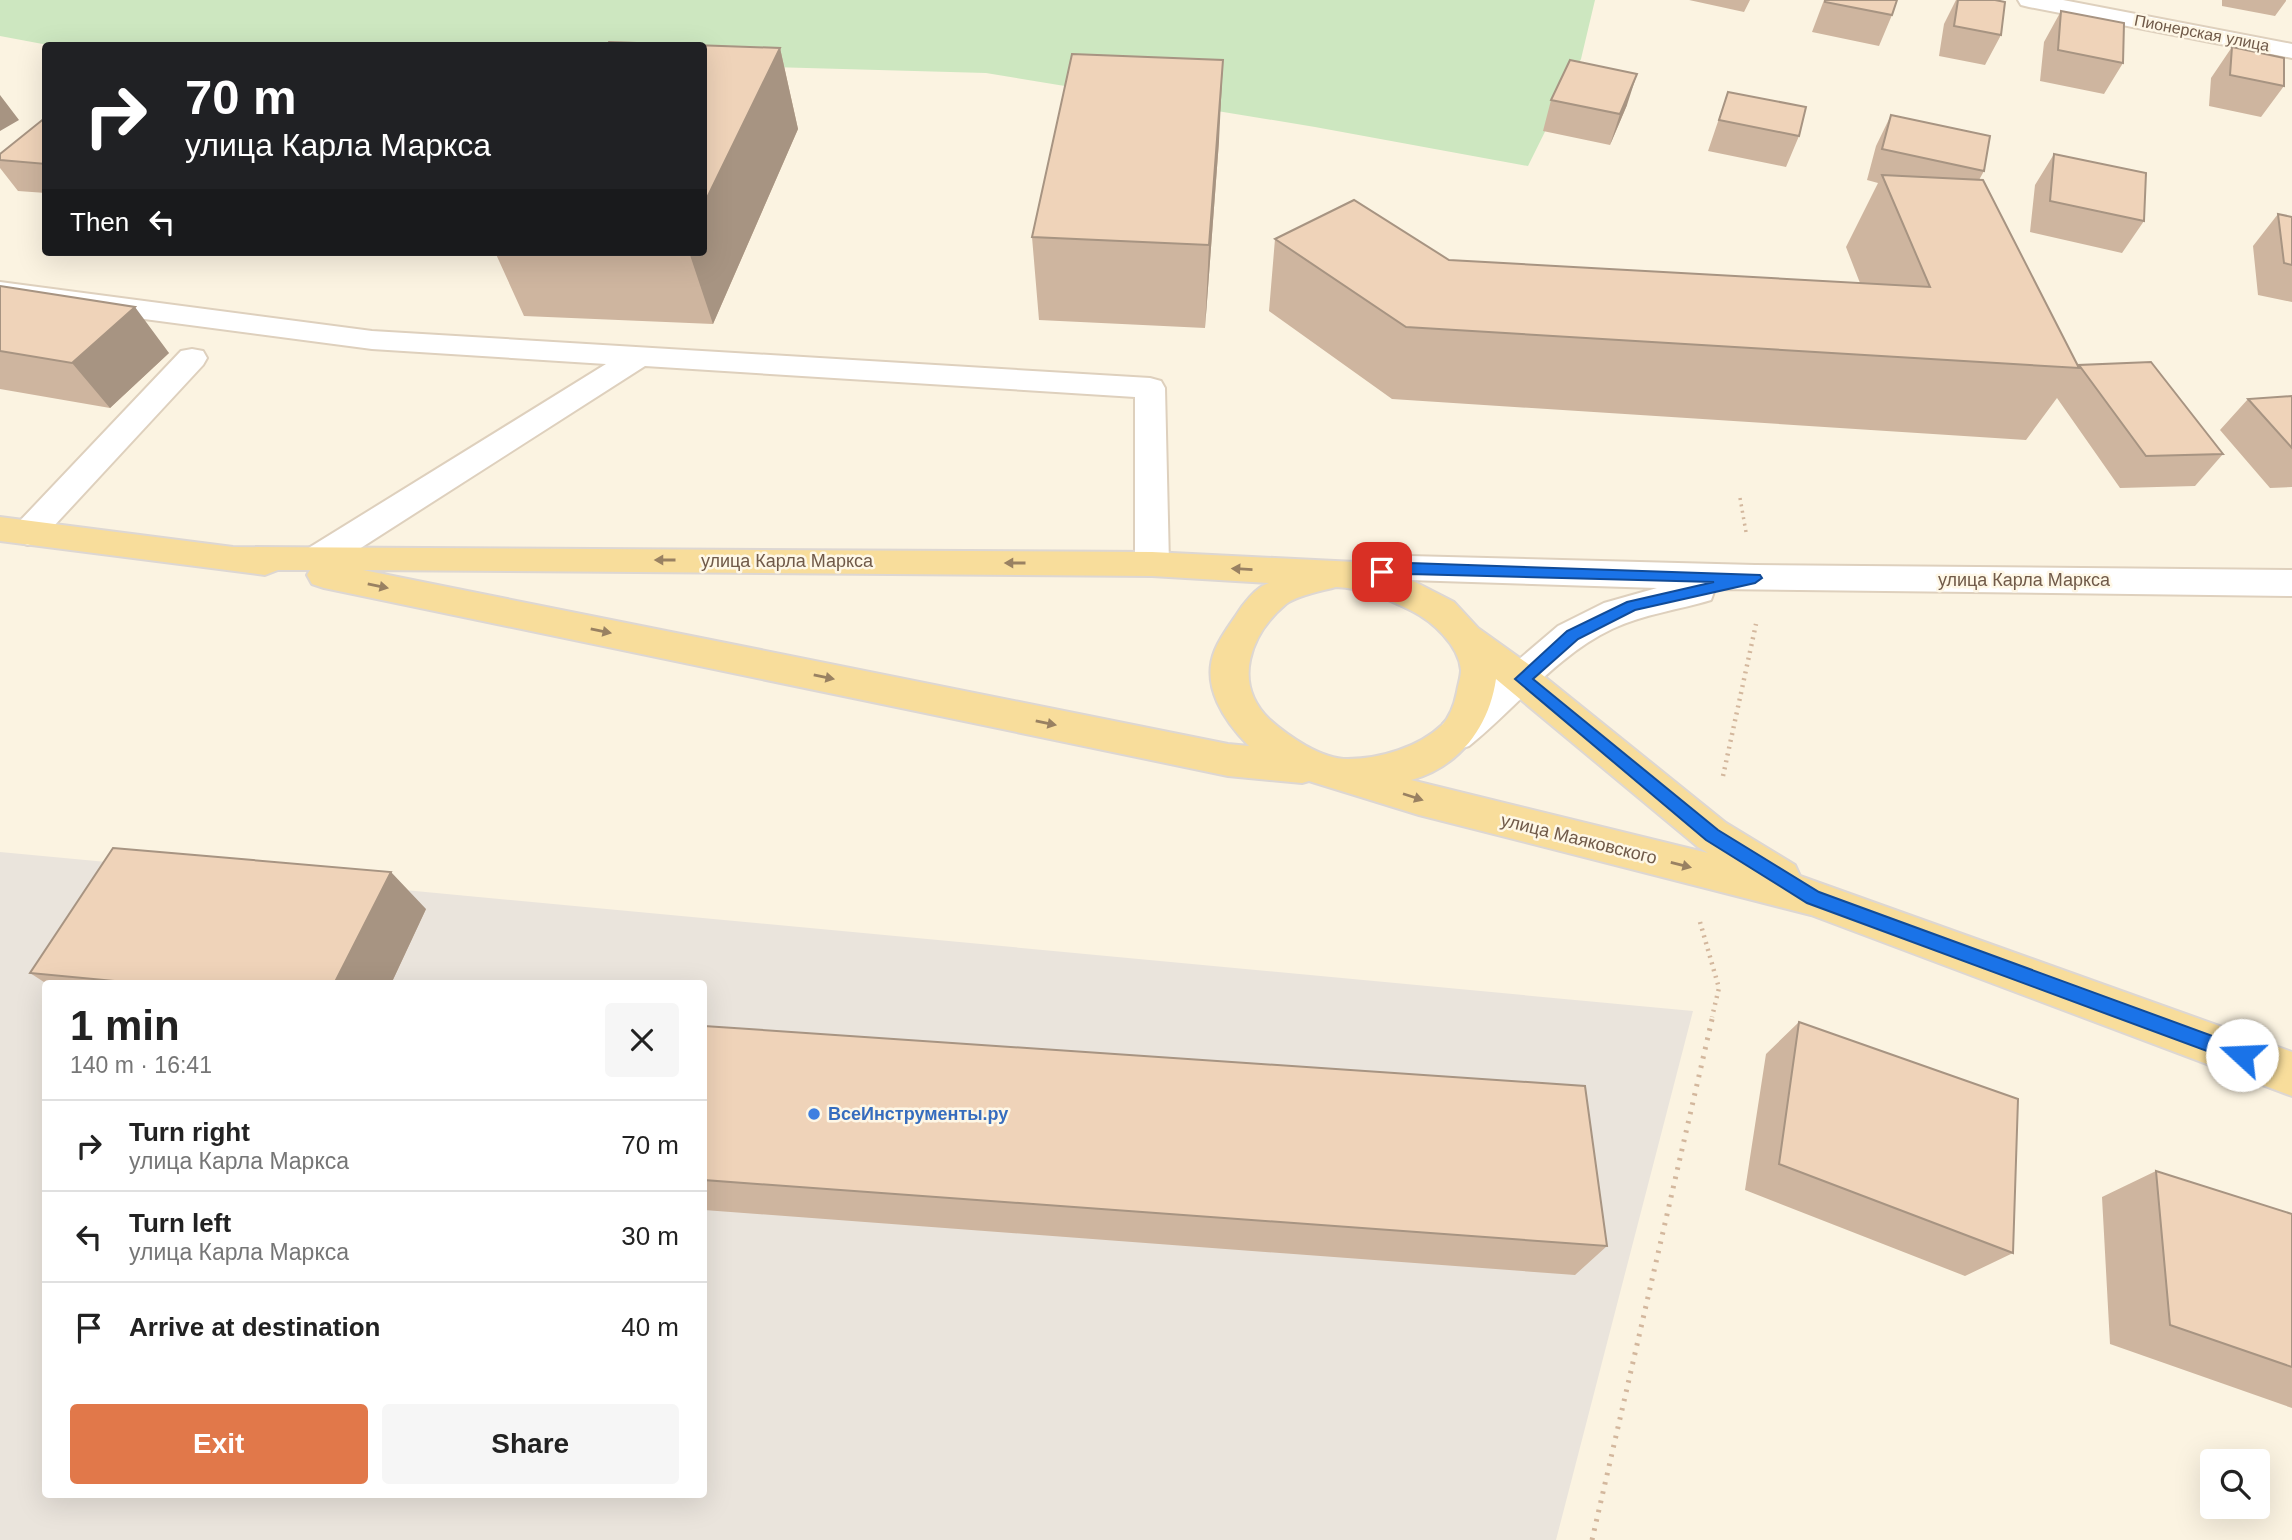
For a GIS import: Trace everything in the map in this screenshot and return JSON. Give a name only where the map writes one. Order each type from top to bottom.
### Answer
[{"type":"main road","points":[[14,531],[239,557],[1214,757],[1335,772],[1413,764],[1456,735],[1474,702],[1479,669],[1465,638],[1442,611],[1403,591],[1345,574],[1275,594],[1250,622],[1232,652],[1229,681],[1241,715],[1270,743],[1335,772]]},
{"type":"main road","name":"улица Карла Маркса","points":[[239,557],[1152,564],[1345,574]]},
{"type":"main road","name":"улица Маяковского","points":[[1465,638],[1522,679],[1712,835],[1813,897]]},
{"type":"main road","name":"улица Маяковского","points":[[1335,772],[1419,799],[1813,897],[2292,1074]]},
{"type":"street","name":"Пионерская улица","points":[[2029,0],[2292,51]]},
{"type":"street","points":[[0,291],[372,340],[1150,388],[1152,564]]},
{"type":"street","points":[[319,558],[640,356]]},
{"type":"street","points":[[14,531],[191,358]]},
{"type":"street","name":"улица Карла Маркса","points":[[1345,574],[1409,568],[1755,578],[2292,583]]},
{"type":"street","name":"улица Карла Маркса","points":[[1456,735],[1573,635],[1632,606],[1755,578]]},
{"type":"path","points":[[1723,777],[1758,619]]},
{"type":"path","points":[[1592,1540],[1718,988],[1697,911]]},
{"type":"shaded area","points":[[0,852],[1693,1011],[1556,1540],[0,1540]]},
{"type":"green space","points":[[0,0],[1595,0],[1581,59],[1528,166],[1315,127],[986,73],[707,65],[707,42],[42,44],[0,36]]},
{"type":"building","points":[[1825,0],[1897,0],[1892,15]]},
{"type":"building","points":[[1958,0],[2005,2],[2001,35],[1954,26]]},
{"type":"building","points":[[2061,11],[2124,23],[2123,63],[2058,50]]},
{"type":"building","points":[[707,45],[780,48],[707,198]]},
{"type":"building","points":[[2232,47],[2284,58],[2284,86],[2230,75]]},
{"type":"building","points":[[1072,54],[1223,60],[1209,245],[1032,237]]},
{"type":"building","points":[[1570,60],[1637,74],[1620,114],[1551,100]]},
{"type":"building","points":[[1728,92],[1806,107],[1799,136],[1719,120]]},
{"type":"building","points":[[1891,115],[1990,136],[1984,171],[1882,149]]},
{"type":"building","points":[[42,120],[42,164],[0,160],[0,154]]},
{"type":"building","points":[[2054,154],[2146,173],[2144,221],[2050,201]]},
{"type":"building","points":[[1882,175],[1983,180],[2079,368],[1406,327],[1275,239],[1354,200],[1449,260],[1930,287]]},
{"type":"building","points":[[2278,214],[2292,217],[2292,265],[2284,263]]},
{"type":"building","points":[[0,286],[135,307],[72,363],[0,351]]},
{"type":"building","points":[[2151,362],[2223,454],[2146,456],[2079,365]]},
{"type":"building","points":[[2292,396],[2292,448],[2248,399]]},
{"type":"building","points":[[113,848],[391,872],[336,980],[104,980],[30,973]]},
{"type":"building","points":[[1799,1022],[2018,1099],[2013,1253],[1779,1164]]},
{"type":"building","points":[[707,1026],[1585,1086],[1607,1246],[707,1180]]},
{"type":"building","points":[[2156,1171],[2292,1214],[2292,1367],[2170,1325]]},
{"type":"place","name":"ВсеИнструменты.ру","points":[[814,1114]]},
{"type":"route","points":[[1382,572],[1409,568],[1755,578],[1632,606],[1573,635],[1522,679],[1712,835],[1813,897],[2242,1055]]}]
